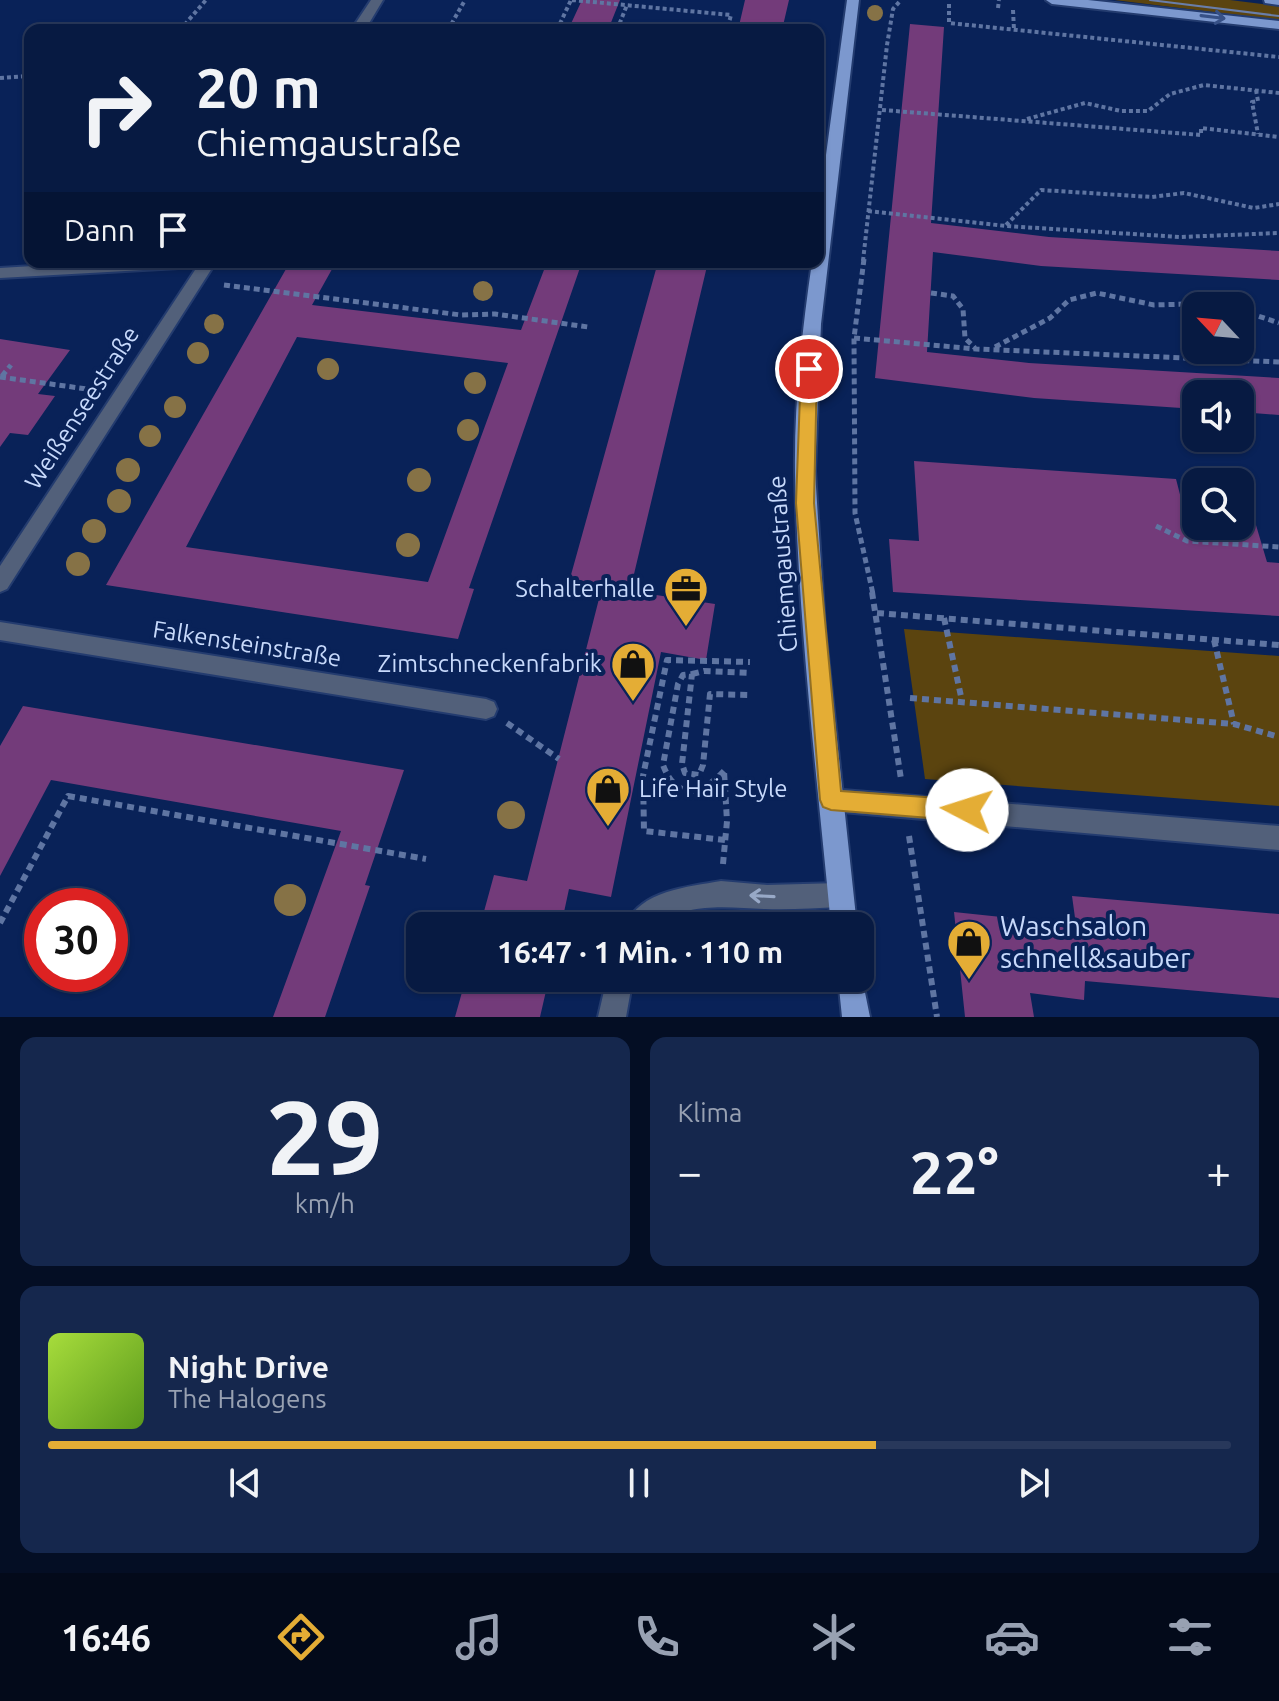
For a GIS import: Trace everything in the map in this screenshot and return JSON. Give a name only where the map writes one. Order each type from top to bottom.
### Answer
[{"type":"main road","points":[[1052,0],[1279,25]]},
{"type":"main road","points":[[1270,0],[1279,1]]},
{"type":"main road","name":"Chiemgaustraße","points":[[824,222],[850,2]]},
{"type":"main road","name":"Chiemgaustraße","points":[[819,268],[805,431],[805,503],[842,912]]},
{"type":"main road","points":[[853,992],[856,1017]]},
{"type":"street","points":[[362,24],[377,0]]},
{"type":"street","points":[[0,273],[194,272]]},
{"type":"street","name":"Weißenseestraße","points":[[0,583],[122,394],[194,272]]},
{"type":"street","name":"Falkensteinstraße","points":[[0,631],[486,709]]},
{"type":"street","points":[[831,800],[1279,838]]},
{"type":"street","points":[[655,912],[663,905],[721,893],[767,897],[840,895]]},
{"type":"street","points":[[612,1017],[617,992]]},
{"type":"path","points":[[185,24],[206,0]]},
{"type":"path","points":[[451,24],[465,0]]},
{"type":"path","points":[[560,24],[571,0],[731,15],[729,24]]},
{"type":"path","points":[[901,0],[893,9],[854,338],[855,513],[877,613],[937,1017]]},
{"type":"path","points":[[998,8],[999,0]]},
{"type":"path","points":[[949,4],[949,23],[1279,57]]},
{"type":"path","points":[[619,24],[627,5]]},
{"type":"path","points":[[1013,10],[1014,30]]},
{"type":"path","points":[[0,78],[24,76]]},
{"type":"path","points":[[1022,120],[1085,103],[1121,111],[1148,111],[1170,94],[1204,85],[1279,93]]},
{"type":"path","points":[[1256,90],[1258,101],[1252,102],[1258,134]]},
{"type":"path","points":[[882,110],[1201,135],[1201,128],[1279,137]]},
{"type":"path","points":[[1006,226],[1041,190],[1152,197],[1184,193],[1254,208],[1279,204]]},
{"type":"path","points":[[868,211],[1006,226],[1180,237],[1279,233]]},
{"type":"path","points":[[194,272],[356,303],[461,315],[495,314],[588,327]]},
{"type":"path","points":[[931,293],[953,296],[963,309],[965,338],[976,349]]},
{"type":"path","points":[[990,349],[1016,339],[1050,318],[1069,300],[1097,293],[1154,305],[1182,304]]},
{"type":"path","points":[[1254,315],[1279,323]]},
{"type":"path","points":[[854,338],[976,349],[1279,362]]},
{"type":"path","points":[[1,377],[11,365]]},
{"type":"path","points":[[1,377],[122,394]]},
{"type":"path","points":[[1156,526],[1187,541],[1279,547]]},
{"type":"path","points":[[877,613],[1279,645]]},
{"type":"path","points":[[944,618],[962,701]]},
{"type":"path","points":[[1214,640],[1234,724]]},
{"type":"path","points":[[725,840],[644,831],[640,775],[667,660],[750,662]]},
{"type":"path","points":[[721,893],[725,840],[724,771],[710,786],[698,791],[684,790],[672,783],[663,765],[678,684],[683,675],[704,671],[751,673]]},
{"type":"path","points":[[692,674],[682,764],[682,770],[688,775],[699,775],[703,765],[710,694],[750,695]]},
{"type":"path","points":[[910,698],[1234,724],[1279,737]]},
{"type":"path","points":[[486,709],[559,759]]},
{"type":"path","points":[[0,923],[68,796],[426,859]]},
{"type":"shaded area","points":[[1114,0],[1230,0],[1279,6],[1279,20]]},
{"type":"shaded area","points":[[904,629],[1279,656],[1279,806],[925,779]]},
{"type":"building","points":[[582,0],[620,0],[610,24],[571,24]]},
{"type":"building","points":[[745,0],[789,0],[783,24],[739,24]]},
{"type":"building","points":[[910,24],[944,27],[931,223],[1049,237],[1279,251],[1279,280],[1041,266],[933,252],[927,352],[1029,363],[1279,378],[1279,415],[1254,413],[1254,380],[1182,380],[1182,408],[1034,398],[875,378]]},
{"type":"building","points":[[287,268],[333,268],[312,305],[521,330],[545,268],[580,268],[469,588],[474,589],[458,639],[106,585]],"holes":[[[297,337],[508,363],[428,582],[186,547]]]},
{"type":"building","points":[[656,268],[707,268],[630,591],[715,604],[706,660],[661,652],[611,897],[569,889],[564,912],[484,912],[494,875],[527,881],[602,587],[569,582]]},
{"type":"building","points":[[0,339],[70,350],[38,394],[55,396],[28,435],[10,433],[0,447]]},
{"type":"building","points":[[914,461],[1176,479],[1182,502],[1182,540],[1254,540],[1254,518],[1267,562],[1279,563],[1279,616],[893,592],[889,539],[919,541]]},
{"type":"building","points":[[23,706],[404,770],[365,885],[370,886],[325,1017],[273,1017],[341,831],[51,780],[0,876],[0,746]]},
{"type":"building","points":[[1072,896],[1279,914],[1279,998],[1085,981],[1084,1000],[1030,993],[1034,1017],[965,1017],[954,912],[1076,925]]},
{"type":"building","points":[[462,992],[546,992],[540,1017],[455,1017]]},
{"type":"tram line","points":[[1150,0],[1279,16]]},
{"type":"place","name":"Schalterhalle","points":[[686,628]]},
{"type":"place","name":"Zimtschneckenfabrik","points":[[633,703]]},
{"type":"place","name":"Life Hair Style","points":[[608,828]]},
{"type":"place","name":"Waschsalon schnell&sauber","points":[[969,981]]},
{"type":"route","points":[[809,369],[805,503],[831,800],[967,810]]}]
